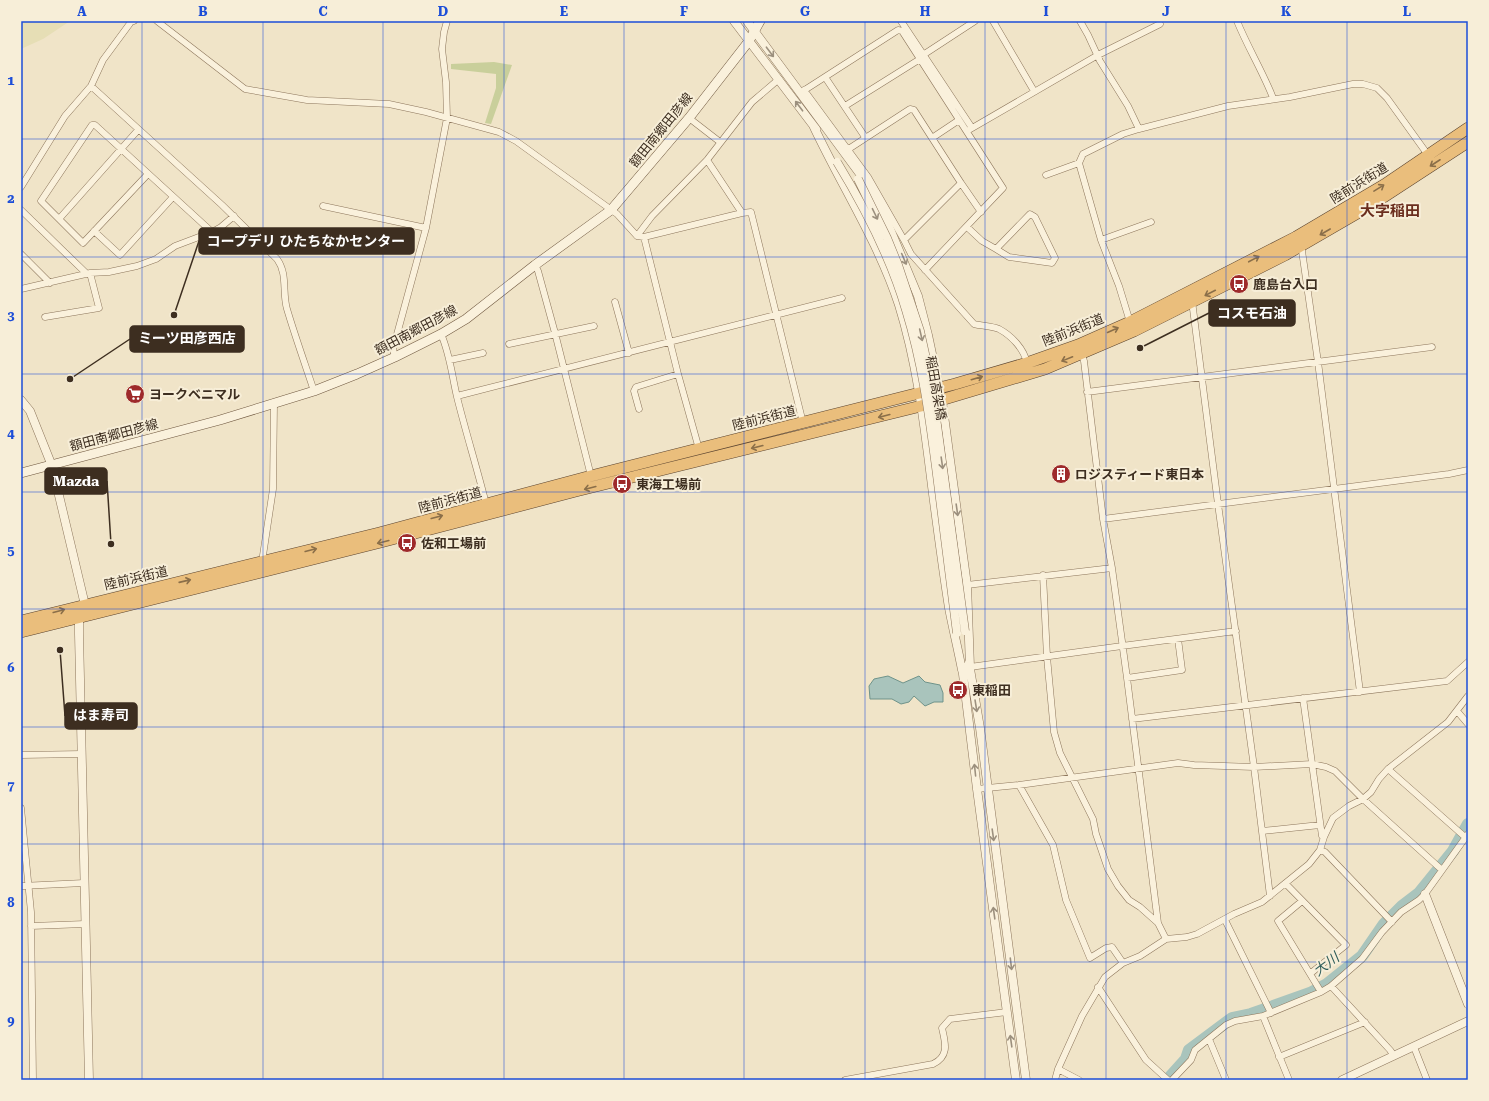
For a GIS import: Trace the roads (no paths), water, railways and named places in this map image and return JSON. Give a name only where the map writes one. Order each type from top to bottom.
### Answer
[{"type":"highway","name":"陸前浜街道","points":[[1299,241],[1468,128]]},
{"type":"highway","name":"陸前浜街道","points":[[21,621],[262,562],[592,476],[919,394],[1080,349],[1134,331],[1192,297],[1373,204],[1468,142]]},
{"type":"highway","name":"陸前浜街道","points":[[21,632],[374,544],[576,491],[942,401],[1045,369],[1130,322],[1192,297]]},
{"type":"main road","name":"額田南郷田彦線","points":[[21,473],[52,466],[220,420],[314,391],[395,357],[466,320],[535,265],[611,210],[689,118],[749,41],[760,21]]},
{"type":"street","points":[[21,186],[65,116],[91,86],[103,60],[131,22],[134,21]]},
{"type":"street","points":[[157,21],[244,89],[307,100],[388,104],[426,112],[499,132],[516,141],[617,214],[637,236],[644,237],[751,212],[804,423]]},
{"type":"street","points":[[395,357],[393,349],[426,228],[447,118],[446,82],[442,49],[447,21]]},
{"type":"street","points":[[734,21],[813,125],[873,240],[887,272],[899,306],[922,406],[949,609],[966,669],[980,728],[1026,1080]]},
{"type":"street","points":[[746,21],[802,91],[863,178],[883,212],[904,259],[918,296],[940,388],[967,585],[966,669]]},
{"type":"street","points":[[900,21],[959,120],[969,130]]},
{"type":"street","points":[[845,106],[975,21]]},
{"type":"street","points":[[993,21],[1034,91]]},
{"type":"street","points":[[1080,21],[1100,61],[1128,106],[1139,129]]},
{"type":"street","points":[[1237,21],[1244,39],[1264,76],[1273,98]]},
{"type":"street","points":[[969,130],[1098,55],[1160,24]]},
{"type":"street","points":[[802,91],[898,30],[902,31],[922,57],[969,130],[1003,188],[925,270]]},
{"type":"street","points":[[825,77],[865,137]]},
{"type":"street","points":[[637,236],[652,216],[707,160],[752,102],[779,79]]},
{"type":"street","points":[[1130,322],[1119,286],[1101,240],[1079,163],[1083,154],[1123,134],[1228,106],[1353,84],[1363,84],[1377,88],[1387,98],[1428,155]]},
{"type":"street","points":[[91,86],[234,216],[282,265],[285,280],[287,308],[314,391]]},
{"type":"street","points":[[845,151],[910,109],[914,110],[981,212]]},
{"type":"street","points":[[689,118],[720,142]]},
{"type":"street","points":[[932,138],[959,120]]},
{"type":"street","points":[[148,174],[83,243],[41,201],[92,125],[95,124],[212,232]]},
{"type":"street","name":"稲田高架橋","points":[[813,125],[860,200],[880,243],[906,308],[924,382],[961,632]]},
{"type":"street","points":[[59,219],[138,130]]},
{"type":"street","points":[[845,151],[868,177],[911,254],[974,324],[983,327],[998,328],[1013,339],[1025,355],[1027,363]]},
{"type":"street","name":"稲田高架橋","points":[[845,151],[892,251],[913,306],[920,331],[931,381],[961,632]]},
{"type":"street","points":[[707,160],[742,213]]},
{"type":"street","points":[[1046,175],[1079,163]]},
{"type":"street","points":[[904,240],[961,183]]},
{"type":"street","points":[[94,232],[120,255],[173,197]]},
{"type":"street","points":[[323,206],[426,228]]},
{"type":"street","points":[[21,210],[88,274],[99,308],[45,317]]},
{"type":"street","points":[[967,227],[982,241],[1009,257],[1052,263],[1054,258],[1035,217],[1030,214],[996,249]]},
{"type":"street","points":[[21,289],[88,274],[109,272],[137,266],[156,259],[175,246],[212,232],[221,227],[234,216]]},
{"type":"street","points":[[1101,240],[1151,222]]},
{"type":"street","points":[[644,237],[678,374],[699,449]]},
{"type":"street","points":[[1299,241],[1318,362],[1360,692]]},
{"type":"street","points":[[21,254],[50,283]]},
{"type":"street","points":[[535,265],[555,333],[592,476]]},
{"type":"street","points":[[1192,297],[1270,896]]},
{"type":"street","points":[[457,396],[842,298]]},
{"type":"street","points":[[615,302],[629,353]]},
{"type":"street","points":[[509,344],[555,333],[594,326]]},
{"type":"street","points":[[441,334],[450,360],[457,396],[477,465],[486,504]]},
{"type":"street","points":[[1087,392],[1432,347]]},
{"type":"street","points":[[1080,349],[1084,361],[1103,519],[1112,568],[1127,678],[1158,923],[1166,940]]},
{"type":"street","points":[[450,360],[483,352]]},
{"type":"street","points":[[639,409],[634,391],[636,387],[678,374]]},
{"type":"street","points":[[21,400],[30,412],[52,466],[85,605],[79,618],[89,1080]]},
{"type":"street","points":[[262,562],[273,489],[274,403]]},
{"type":"street","points":[[1103,519],[1450,474],[1468,470]]},
{"type":"street","points":[[967,585],[1112,568]]},
{"type":"street","points":[[1043,575],[1047,657],[1054,732],[1060,753],[1094,819],[1096,834],[1108,870],[1129,900],[1140,907],[1158,923]]},
{"type":"street","points":[[966,669],[1236,631]]},
{"type":"street","points":[[961,632],[966,669],[977,789],[1016,1080]]},
{"type":"street","points":[[1127,678],[1182,670],[1178,639]]},
{"type":"street","points":[[1132,719],[1447,681],[1468,662]]},
{"type":"street","points":[[1055,1080],[1058,1069],[1082,1016],[1105,977],[1123,963],[1140,956],[1166,940],[1197,934],[1234,914],[1262,902],[1286,884],[1309,864],[1320,850],[1333,818],[1363,799],[1371,792],[1379,779],[1388,769],[1448,722],[1468,696]]},
{"type":"street","points":[[1303,698],[1320,825],[1322,836],[1324,837]]},
{"type":"street","points":[[1456,711],[1468,724]]},
{"type":"street","points":[[21,755],[82,754]]},
{"type":"street","points":[[977,789],[1019,785],[1178,764],[1254,767],[1312,764],[1326,767],[1335,771],[1363,799],[1442,870]]},
{"type":"street","points":[[1172,1080],[1190,1060],[1195,1050],[1226,1025],[1235,1021],[1272,1013],[1321,992],[1331,986],[1362,959],[1382,932],[1402,912],[1425,894],[1466,836],[1388,769]]},
{"type":"street","points":[[1019,785],[1053,845],[1066,900],[1090,958],[1106,948],[1112,947],[1123,963]]},
{"type":"street","points":[[21,808],[31,926],[34,1080]]},
{"type":"street","points":[[1262,831],[1320,825]]},
{"type":"street","points":[[1320,850],[1324,852],[1392,922]]},
{"type":"street","points":[[21,886],[84,883]]},
{"type":"street","points":[[1286,884],[1346,945],[1311,973]]},
{"type":"street","points":[[1425,894],[1468,1004]]},
{"type":"street","points":[[1302,901],[1278,921],[1311,973],[1321,992]]},
{"type":"street","points":[[1225,920],[1272,1013]]},
{"type":"street","points":[[31,926],[85,924]]},
{"type":"street","points":[[1331,986],[1394,1056]]},
{"type":"street","points":[[1098,987],[1146,1060],[1168,1080]]},
{"type":"street","points":[[845,1080],[933,1064],[940,1061],[944,1053],[945,1044],[942,1028],[950,1019],[1007,1012]]},
{"type":"street","points":[[1263,1016],[1289,1080]]},
{"type":"street","points":[[1342,1080],[1468,1021]]},
{"type":"street","points":[[1279,1057],[1365,1022]]},
{"type":"street","points":[[1209,1039],[1226,1080]]},
{"type":"street","points":[[1414,1047],[1427,1080]]},
{"type":"street","points":[[1058,1069],[1079,1080]]},
{"type":"water","points":[[888,676],[903,683],[919,676],[925,682],[940,685],[943,693],[943,702],[934,702],[925,706],[914,696],[909,702],[901,704],[892,699],[870,699],[869,686],[874,679]]},
{"type":"waterway","name":"大川","points":[[1167,1080],[1186,1059],[1189,1050],[1232,1018],[1251,1014],[1310,993],[1327,984],[1362,956],[1384,924],[1402,906],[1419,893],[1453,851],[1468,824]]},
{"type":"place","name":"鹿島台入口","points":[[1239,284]]},
{"type":"place","name":"コープデリ ひたちなかセンター","points":[[174,315]]},
{"type":"place","name":"コスモ石油","points":[[1140,348]]},
{"type":"place","name":"ミーツ田彦西店","points":[[70,379]]},
{"type":"place","name":"ヨークベニマル","points":[[135,394]]},
{"type":"place","name":"ロジスティード東日本","points":[[1061,474]]},
{"type":"place","name":"東海工場前","points":[[622,484]]},
{"type":"place","name":"佐和工場前","points":[[407,543]]},
{"type":"place","name":"Mazda","points":[[111,544]]},
{"type":"place","name":"はま寿司","points":[[60,650]]},
{"type":"place","name":"東稲田","points":[[958,690]]},
{"type":"district","name":"大字稲田","points":[[1390,211]]}]
